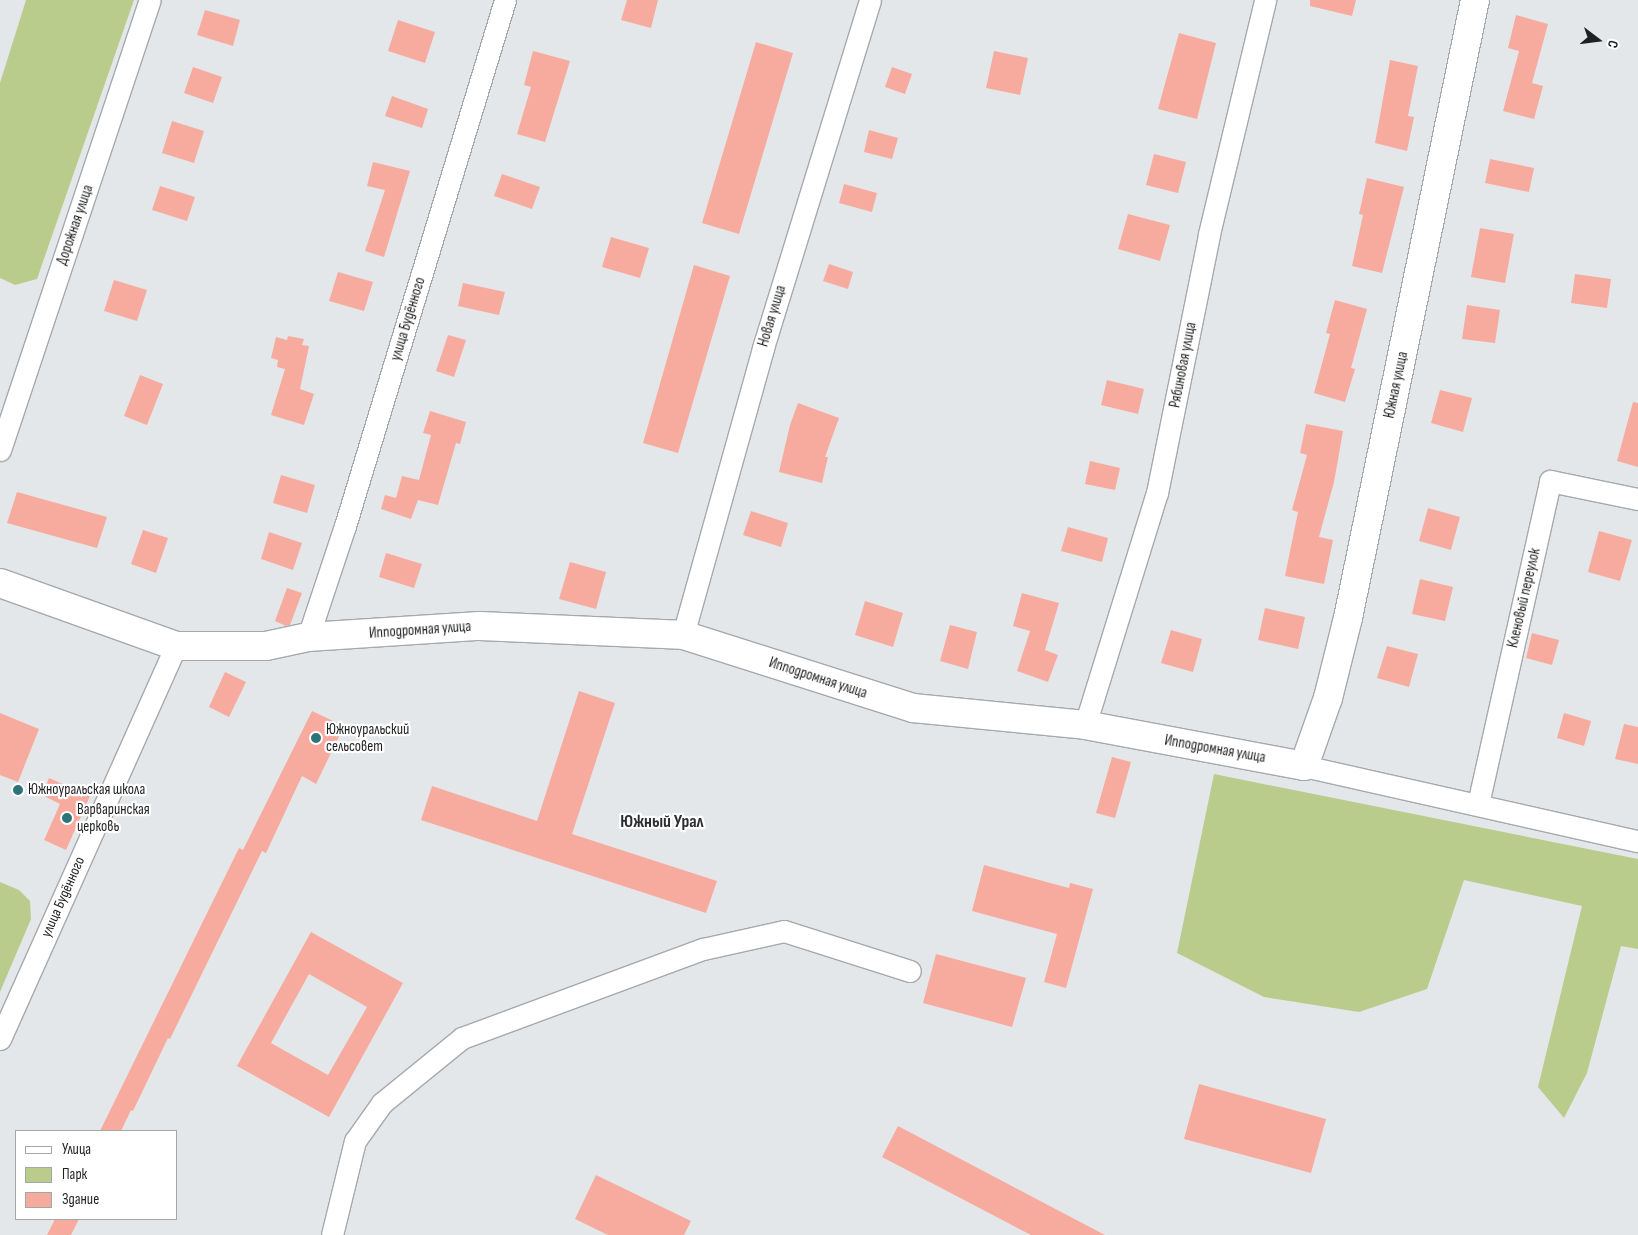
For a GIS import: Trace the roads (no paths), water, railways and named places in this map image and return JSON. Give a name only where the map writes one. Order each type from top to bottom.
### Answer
[{"type":"street","name":"Дорожная улица","points":[[0,450],[150,0]]},
{"type":"street","name":"улица Будённого","points":[[308,637],[345,526],[505,0]]},
{"type":"street","name":"Новая улица","points":[[682,635],[762,348],[870,0]]},
{"type":"street","name":"Рябиновая улица","points":[[1085,725],[1157,493],[1209,234],[1265,0]]},
{"type":"street","name":"Южная улица","points":[[1304,766],[1328,698],[1348,618],[1475,0]]},
{"type":"street","name":"Кленовый переулок","points":[[1478,804],[1550,481],[1638,500]]},
{"type":"street","name":"Ипподромная улица","points":[[0,583],[176,646],[266,646],[308,637],[480,626],[682,635],[912,708],[1085,725],[1304,766],[1638,841]]},
{"type":"street","name":"улица Будённого","points":[[0,1039],[176,646]]},
{"type":"street","points":[[332,1235],[355,1141],[382,1104],[462,1038],[703,949],[784,932],[910,971]]},
{"type":"place","name":"Южноуральский сельсовет","points":[[316,738]]},
{"type":"place","name":"Южноуральская школа","points":[[18,790]]},
{"type":"place","name":"Варваринская церковь","points":[[67,818]]},
{"type":"district","name":"Южный Урал","points":[[662,822]]}]
